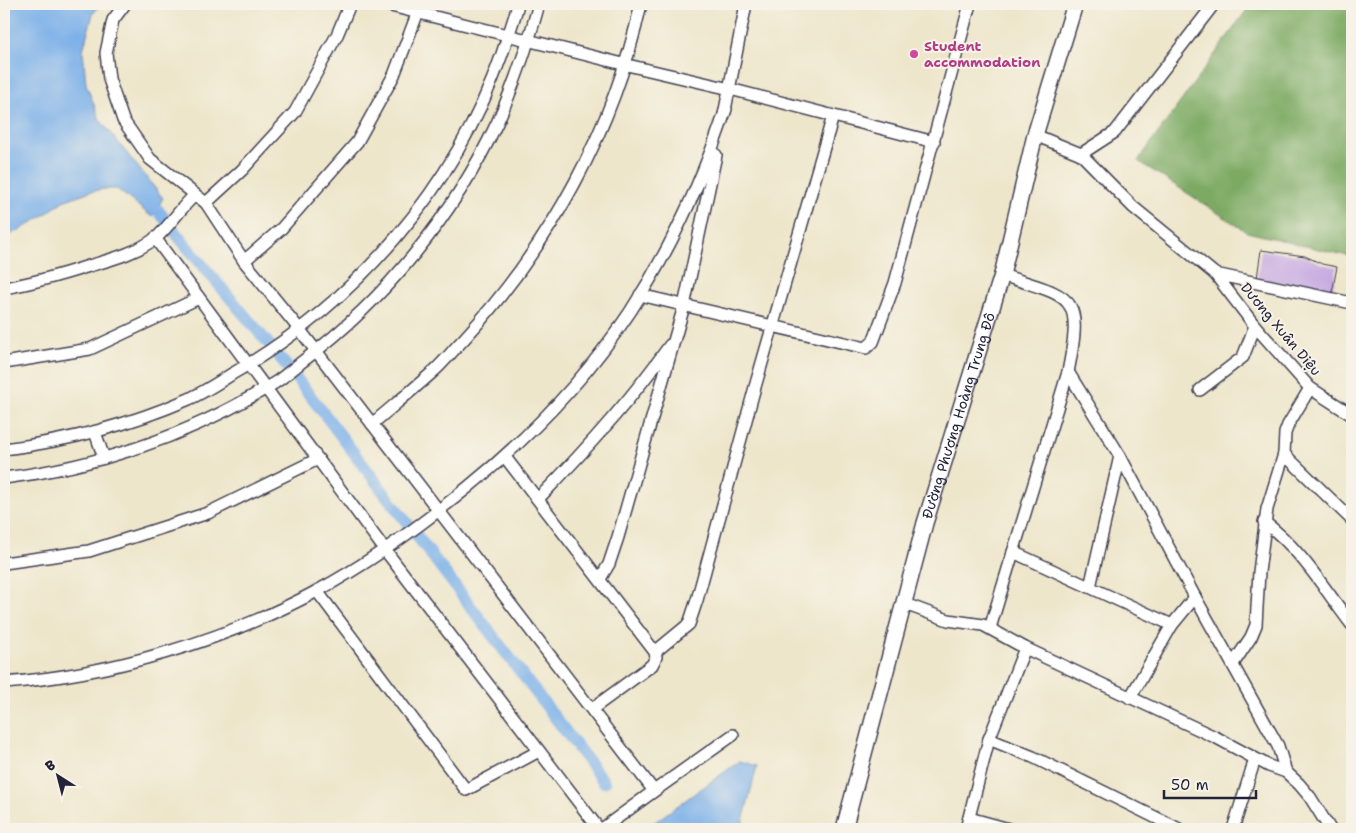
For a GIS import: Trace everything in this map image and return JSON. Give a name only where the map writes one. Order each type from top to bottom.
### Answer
[{"type":"street","points":[[125,4],[113,20],[106,53],[109,79],[123,120],[150,159],[206,203],[244,260],[317,351],[654,791]]},
{"type":"street","points":[[206,203],[242,170],[295,112],[337,36],[350,4]]},
{"type":"street","points":[[383,4],[419,8],[508,35],[730,89],[934,142]]},
{"type":"street","points":[[4,449],[45,444],[120,426],[191,398],[260,359],[300,330],[360,278],[412,220],[456,155],[491,86],[518,4]]},
{"type":"street","points":[[4,478],[51,471],[104,458],[140,447],[184,430],[266,388],[317,351],[377,295],[420,247],[462,187],[497,123],[525,55],[539,4]]},
{"type":"street","points":[[372,424],[436,369],[494,307],[543,238],[585,165],[617,87],[641,4]]},
{"type":"street","points":[[600,579],[609,564],[618,537],[684,306],[726,109],[746,4]]},
{"type":"street","points":[[640,295],[866,348],[873,342],[895,283],[970,4]]},
{"type":"street","name":"Đường Phượng Hoàng Trung Đô","points":[[844,829],[925,523],[1002,275],[1035,135],[1075,4]]},
{"type":"street","points":[[1080,154],[1115,132],[1214,4]]},
{"type":"street","points":[[244,260],[281,229],[357,142],[394,75],[419,8]]},
{"type":"street","points":[[4,683],[87,672],[166,652],[243,626],[317,591],[390,547],[439,511],[505,457],[533,431],[584,375],[607,344],[640,295],[685,215],[714,145],[726,109]]},
{"type":"street","points":[[655,652],[689,624],[698,600],[755,387],[833,116]]},
{"type":"street","points":[[1035,135],[1080,154],[1133,207],[1215,274],[1352,303]]},
{"type":"street","points":[[4,288],[40,281],[126,255],[159,235],[182,207],[195,195]]},
{"type":"street","points":[[159,235],[199,298],[318,459],[390,547],[539,751],[600,829],[733,735]]},
{"type":"street","name":"Dương Xuân Diệu","points":[[1215,274],[1255,326],[1310,388],[1352,415]]},
{"type":"street","points":[[990,628],[1068,372],[1076,325],[1075,314],[1071,305],[1064,297],[1002,275]]},
{"type":"street","points":[[4,363],[90,348],[199,298]]},
{"type":"street","points":[[1200,390],[1242,357],[1255,326]]},
{"type":"street","points":[[538,499],[620,409],[648,376],[675,338]]},
{"type":"street","points":[[1068,372],[1120,456],[1195,597],[1278,746],[1286,772]]},
{"type":"street","points":[[1233,664],[1251,637],[1256,625],[1258,572],[1264,522],[1270,494],[1284,454],[1285,433],[1310,388]]},
{"type":"street","points":[[95,432],[104,458]]},
{"type":"street","points":[[1284,454],[1352,520]]},
{"type":"street","points":[[1090,587],[1120,456]]},
{"type":"street","points":[[505,457],[655,652],[656,656],[652,665],[592,709]]},
{"type":"street","points":[[4,563],[89,551],[208,513],[318,459]]},
{"type":"street","points":[[1264,522],[1280,534],[1292,547],[1352,625]]},
{"type":"street","points":[[1013,552],[1172,625]]},
{"type":"street","points":[[317,591],[466,790],[539,751]]},
{"type":"street","points":[[1130,698],[1172,625],[1195,597]]},
{"type":"street","points":[[905,604],[948,620],[990,628],[1025,648],[1286,772],[1310,797],[1330,829]]},
{"type":"street","points":[[1008,829],[968,824],[989,740],[1025,648]]},
{"type":"street","points":[[989,740],[1033,757],[1179,829]]},
{"type":"street","points":[[1233,829],[1256,759]]},
{"type":"green space","points":[[1251,4],[1352,4],[1352,257],[1247,232],[1138,161]]},
{"type":"water","points":[[4,4],[100,4],[93,14],[83,50],[86,84],[100,120],[163,198],[152,217],[117,189],[104,189],[88,192],[63,201],[20,230],[4,237]]},
{"type":"water","points":[[740,761],[757,766],[741,829],[645,829]]},
{"type":"building","points":[[1261,250],[1305,256],[1322,264],[1337,267],[1332,293],[1257,278]]},
{"type":"waterway","points":[[157,209],[319,407],[604,782]]},
{"type":"place","name":"Student accommodation","points":[[914,54]]}]
